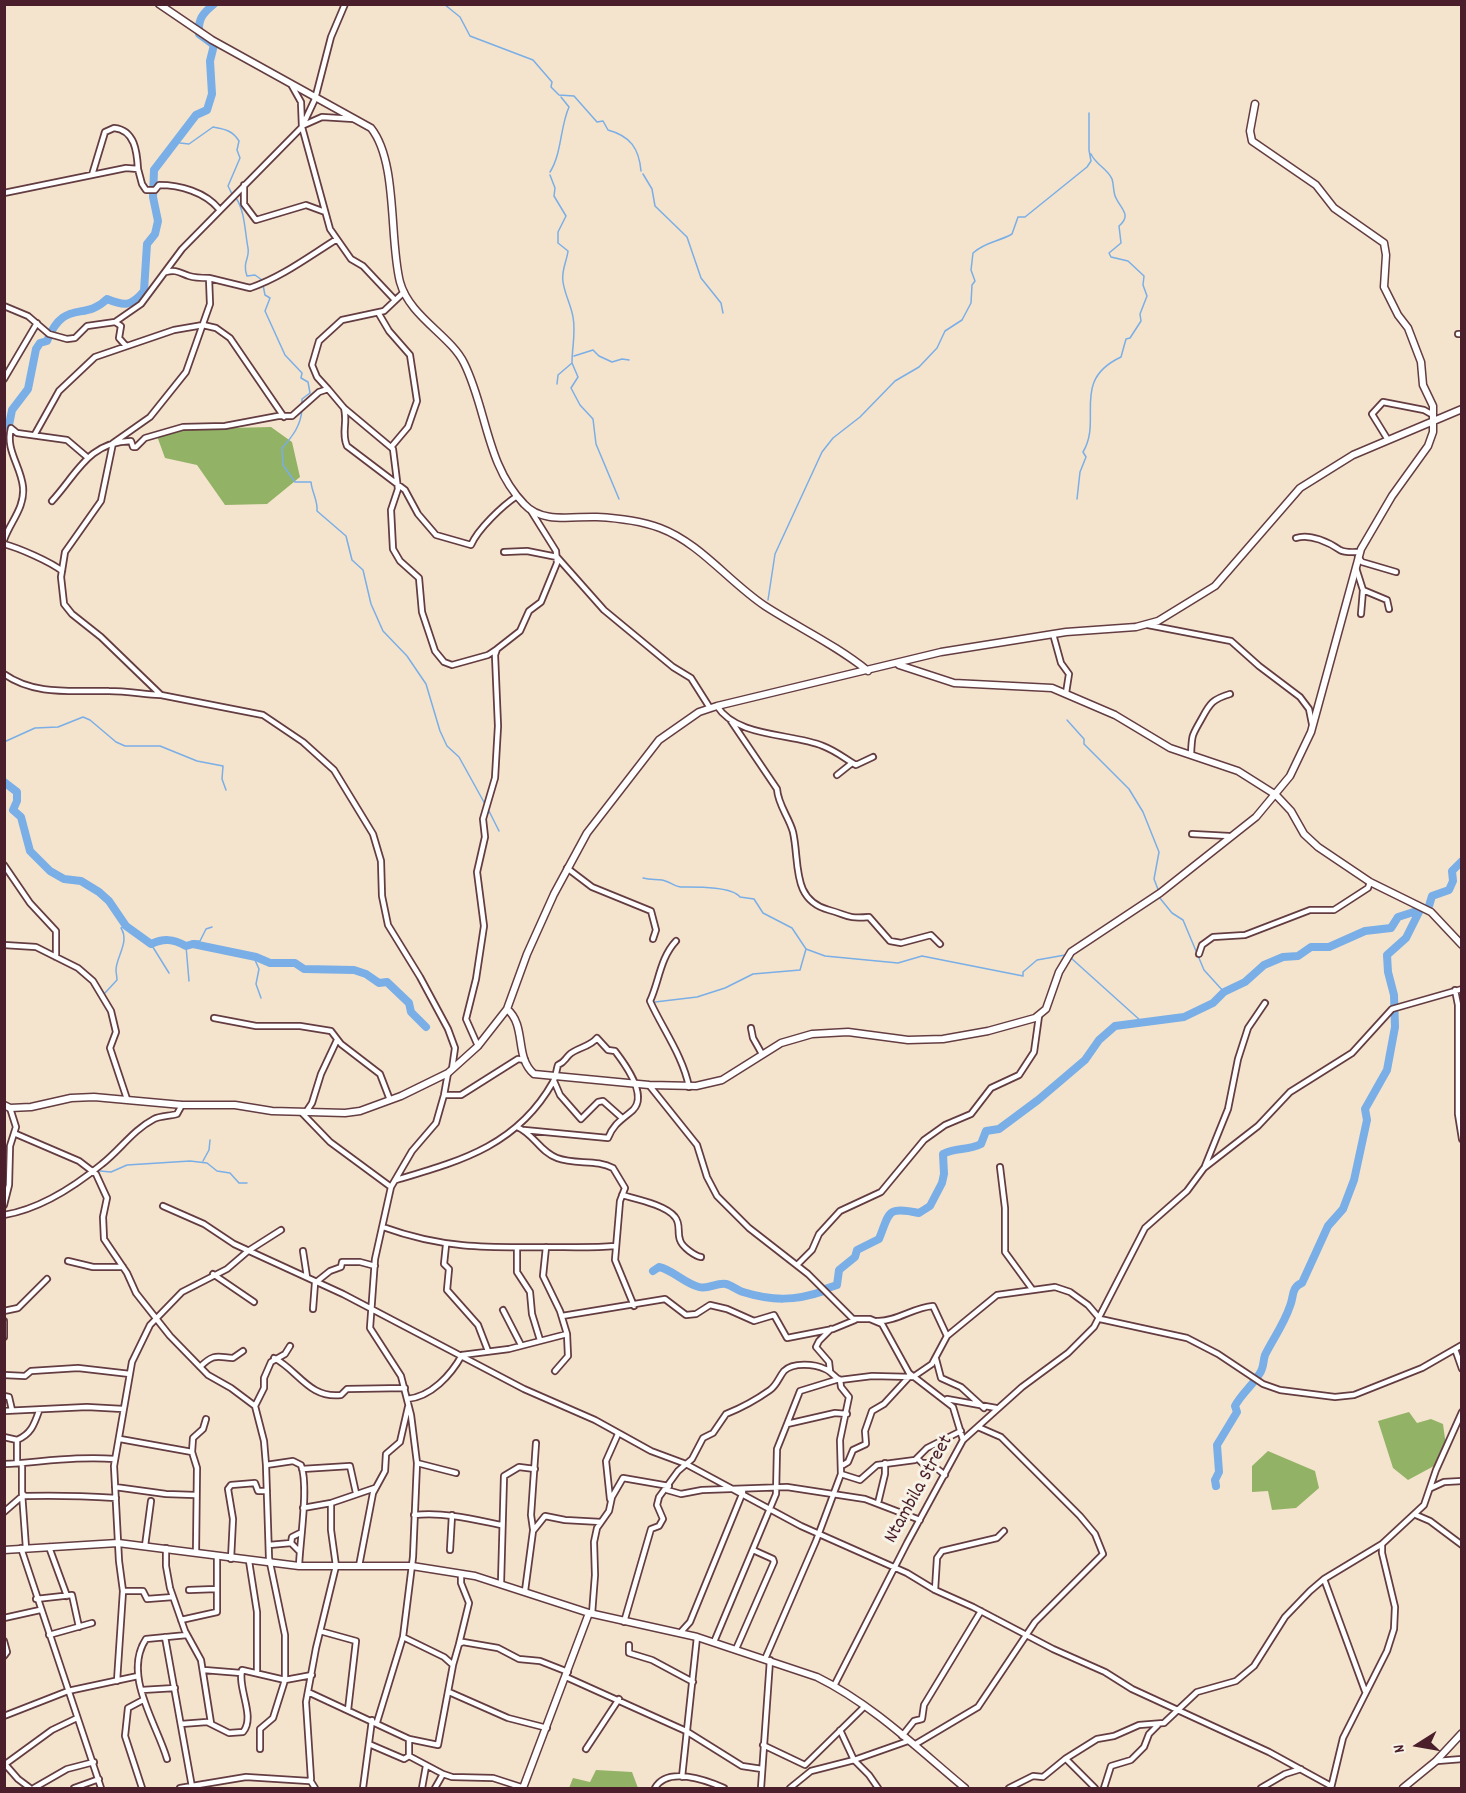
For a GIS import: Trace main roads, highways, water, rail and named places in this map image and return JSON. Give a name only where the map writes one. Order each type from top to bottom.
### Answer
[{"type":"waterway","points":[[4,427],[9,425],[12,410],[28,389],[36,349],[40,343],[47,341],[60,320],[75,312],[99,306],[107,299],[127,304],[144,291],[147,244],[155,234],[158,221],[153,197],[154,170],[196,115],[207,110],[212,94],[210,61],[214,45],[199,34],[199,24],[206,11],[214,4]]},
{"type":"waterway","points":[[444,4],[460,17],[470,36],[533,60],[552,82],[551,87],[559,95],[574,96],[597,122],[603,121],[608,130],[628,140],[638,156],[641,171]]},
{"type":"waterway","points":[[550,172],[557,157],[569,107],[561,97]]},
{"type":"waterway","points":[[1089,113],[1089,150]]},
{"type":"waterway","points":[[177,140],[180,143],[189,144],[213,127],[234,135],[239,141],[237,150],[240,158],[228,186],[232,194]]},
{"type":"waterway","points":[[768,600],[775,554],[822,452],[833,438],[860,417],[895,381],[919,367],[937,348],[945,331],[962,320],[971,303],[972,285],[975,281],[971,270],[973,253],[1012,234],[1018,217],[1025,217],[1087,167],[1091,161],[1089,150]]},
{"type":"waterway","points":[[1077,499],[1080,472],[1086,457],[1083,452],[1088,439],[1090,401],[1096,377],[1121,357],[1126,339],[1130,338],[1141,321],[1140,314],[1147,296],[1143,285],[1144,276],[1128,261],[1111,257],[1109,253],[1121,243],[1119,226],[1125,219],[1125,215],[1115,196],[1112,179],[1091,154]]},
{"type":"waterway","points":[[643,174],[652,189],[655,206],[687,237],[701,278],[721,303],[723,313]]},
{"type":"waterway","points":[[550,175],[555,188],[554,196],[566,216],[558,232],[558,243],[568,251],[563,278],[574,329],[572,363],[558,375],[557,384]]},
{"type":"waterway","points":[[236,198],[243,216],[248,248],[245,267],[247,276],[255,275],[262,280]]},
{"type":"waterway","points":[[263,285],[265,295],[270,298],[265,311],[285,355],[302,373],[301,378],[308,382],[310,393],[302,399],[302,404]]},
{"type":"waterway","points":[[574,356],[593,350],[599,356],[612,362],[622,359],[629,360]]},
{"type":"waterway","points":[[572,363],[578,377],[571,388],[580,405],[593,419],[596,444],[619,499]]},
{"type":"waterway","points":[[302,409],[296,430],[282,448],[283,465],[295,482],[311,482],[317,511],[346,536],[352,560],[363,570],[371,604],[383,631],[407,656],[426,684],[440,731],[447,746],[459,757],[485,804]]},
{"type":"waterway","points":[[4,742],[35,728],[58,727],[83,717],[90,720],[116,742],[125,746],[160,746],[197,761],[223,766],[222,779],[226,790]]},
{"type":"waterway","points":[[1067,720],[1084,739],[1084,744],[1129,789],[1143,812],[1159,852],[1154,879],[1159,892]]},
{"type":"waterway","points":[[4,782],[17,792],[17,801],[13,810],[21,817],[30,851],[50,871],[64,879],[81,881],[99,892],[109,901],[126,926],[151,944],[168,940],[186,946],[193,944],[256,957],[270,963],[295,963],[304,969],[354,970],[366,974],[379,983],[387,982],[409,1003],[411,1012],[426,1027]]},
{"type":"waterway","points":[[489,811],[499,831]]},
{"type":"waterway","points":[[1429,906],[1432,896],[1449,890],[1453,881],[1452,871],[1462,861]]},
{"type":"waterway","points":[[643,878],[665,881],[679,887],[722,889],[736,893],[740,897],[754,899],[763,913],[792,928],[806,949],[825,956],[898,963],[922,956],[1023,976],[1023,972],[1037,960],[1065,955]]},
{"type":"waterway","points":[[1159,897],[1172,913],[1183,920],[1204,970],[1224,992]]},
{"type":"waterway","points":[[825,1289],[837,1285],[839,1270],[855,1257],[857,1250],[879,1239],[891,1213],[900,1210],[919,1213],[930,1206],[942,1183],[943,1154],[981,1144],[986,1131],[999,1129],[1038,1100],[1085,1060],[1099,1040],[1115,1026],[1184,1017],[1213,1003],[1224,992],[1245,982],[1264,965],[1283,957],[1298,956],[1311,947],[1329,947],[1365,931],[1391,928],[1398,917],[1420,910]]},
{"type":"waterway","points":[[1216,1486],[1215,1480],[1219,1472],[1217,1445],[1237,1412],[1235,1406],[1261,1371],[1265,1355],[1285,1319],[1294,1290],[1302,1283],[1328,1226],[1343,1209],[1354,1180],[1367,1120],[1365,1109],[1387,1070],[1395,1027],[1394,995],[1388,972],[1387,955],[1406,938],[1420,910]]},
{"type":"waterway","points":[[104,994],[117,980],[116,970],[124,939],[121,928],[126,926]]},
{"type":"waterway","points":[[189,981],[186,946],[192,941],[200,941],[206,929],[212,927]]},
{"type":"waterway","points":[[151,944],[169,973]]},
{"type":"waterway","points":[[655,1002],[697,997],[725,988],[753,974],[800,970],[806,949]]},
{"type":"waterway","points":[[256,957],[259,969],[256,984],[261,998]]},
{"type":"waterway","points":[[1071,958],[1141,1021]]},
{"type":"waterway","points":[[203,1161],[209,1150],[210,1140]]},
{"type":"waterway","points":[[100,1171],[111,1172],[127,1165],[190,1161],[207,1163],[217,1171],[230,1173],[239,1183],[247,1183]]},
{"type":"waterway","points":[[653,1271],[659,1267],[699,1287],[726,1284],[743,1292],[764,1297],[793,1298],[824,1291]]}]
